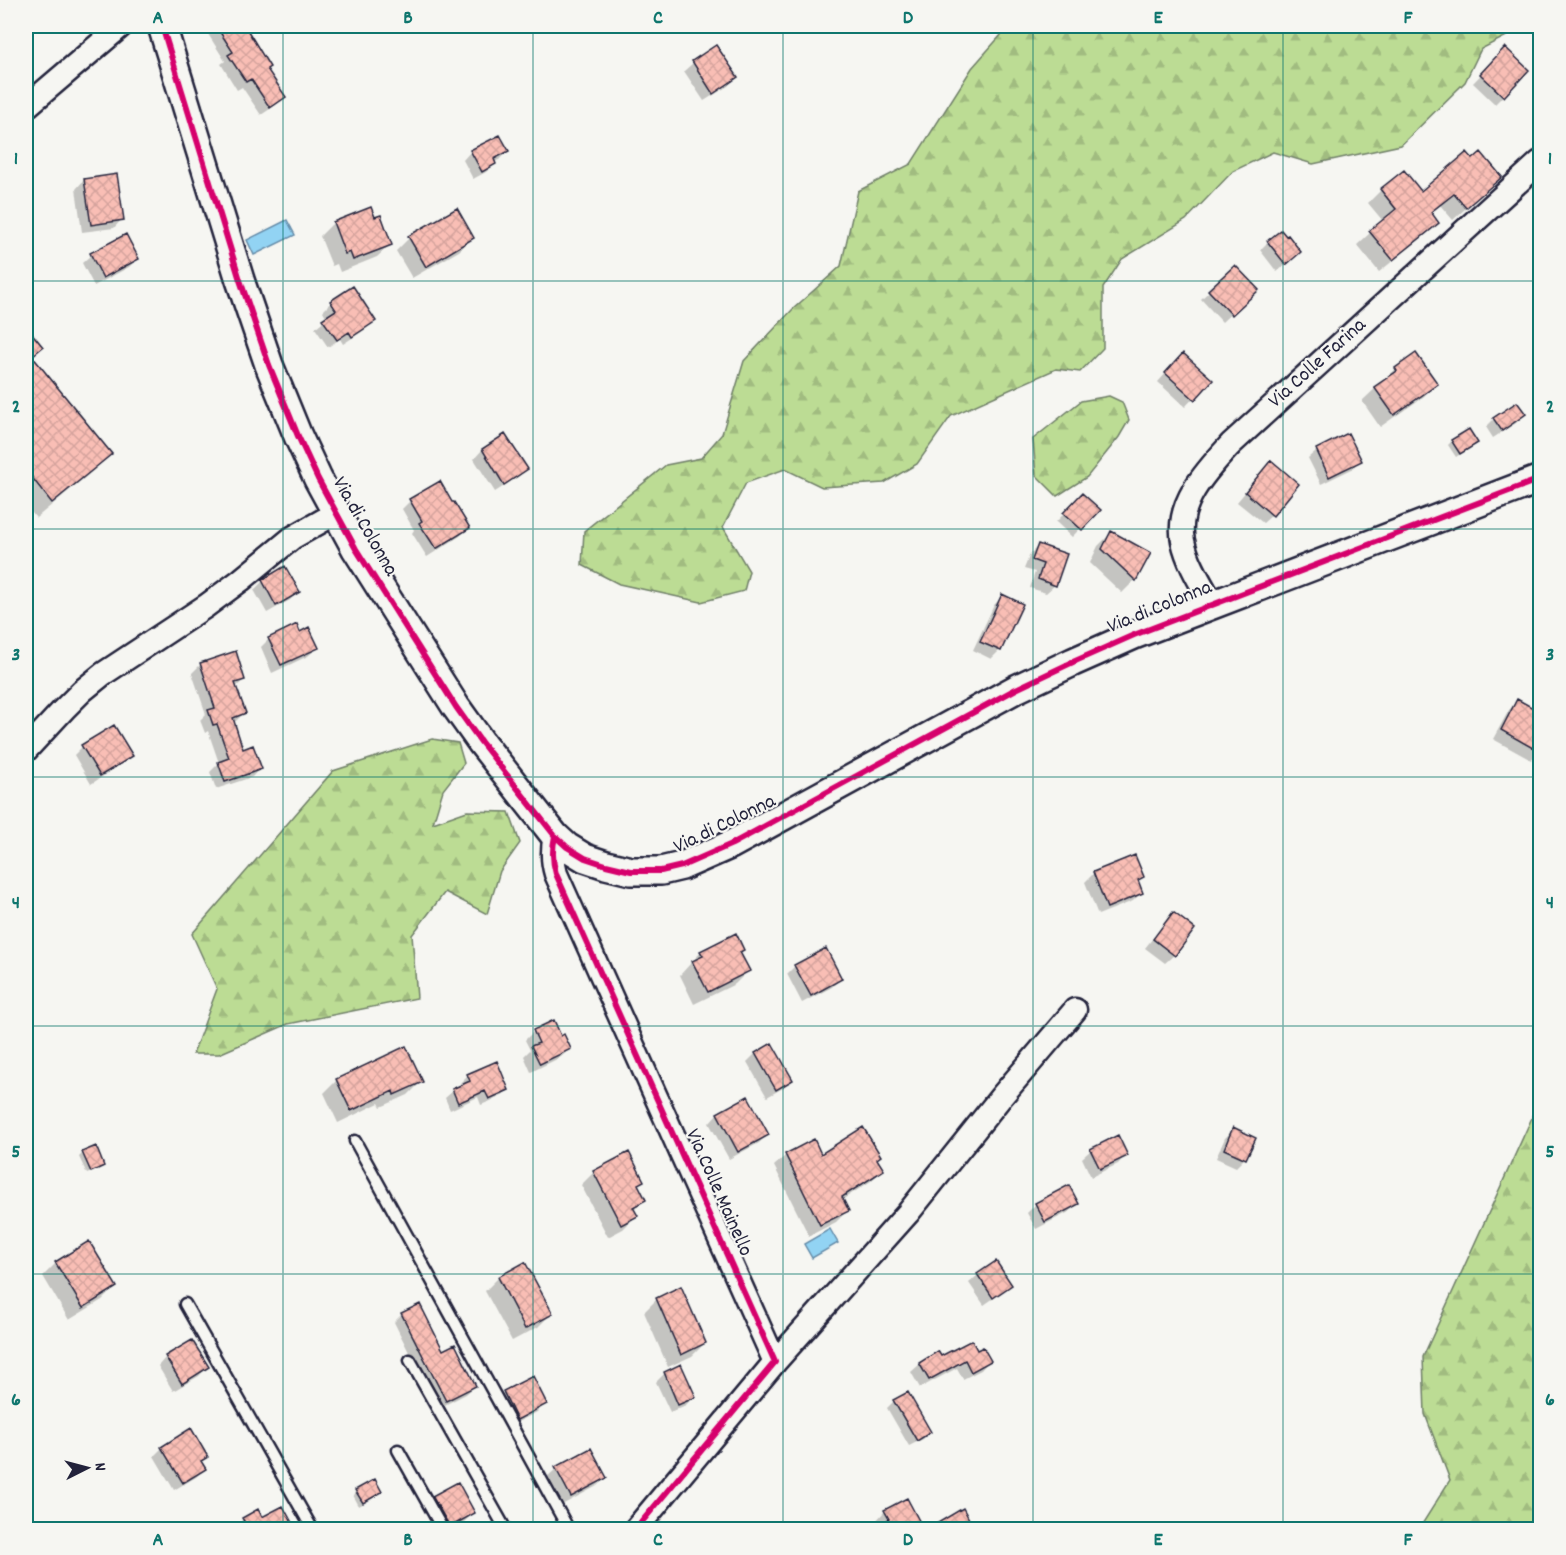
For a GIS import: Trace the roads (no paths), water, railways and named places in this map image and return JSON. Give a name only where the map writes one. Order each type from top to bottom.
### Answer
[{"type":"street","points":[[26,107],[120,26]]},
{"type":"street","name":"Via di Colonna","points":[[162,26],[260,340],[302,444],[336,513],[356,549],[456,707],[481,742],[555,836],[578,855],[595,862],[639,872],[653,872],[682,866],[732,844],[1016,689],[1073,662],[1134,635],[1540,479]]},
{"type":"street","name":"Via Colle Farina","points":[[1213,605],[1187,553],[1183,539],[1185,512],[1201,478],[1231,444],[1540,162]]},
{"type":"street","points":[[26,750],[82,691],[103,674],[206,606],[292,538],[336,513]]},
{"type":"street","name":"Via Colle Mainello","points":[[555,836],[553,865],[556,874],[775,1362]]},
{"type":"street","points":[[635,1530],[775,1362],[894,1229],[1075,1010]]},
{"type":"lane","points":[[355,1141],[569,1530]]},
{"type":"lane","points":[[185,1304],[313,1530]]},
{"type":"lane","points":[[410,1359],[506,1530]]},
{"type":"lane","points":[[398,1450],[443,1530]]},
{"type":"water","points":[[287,220],[295,235],[254,255],[247,240]]},
{"type":"water","points":[[830,1229],[838,1243],[812,1258],[804,1244]]}]
